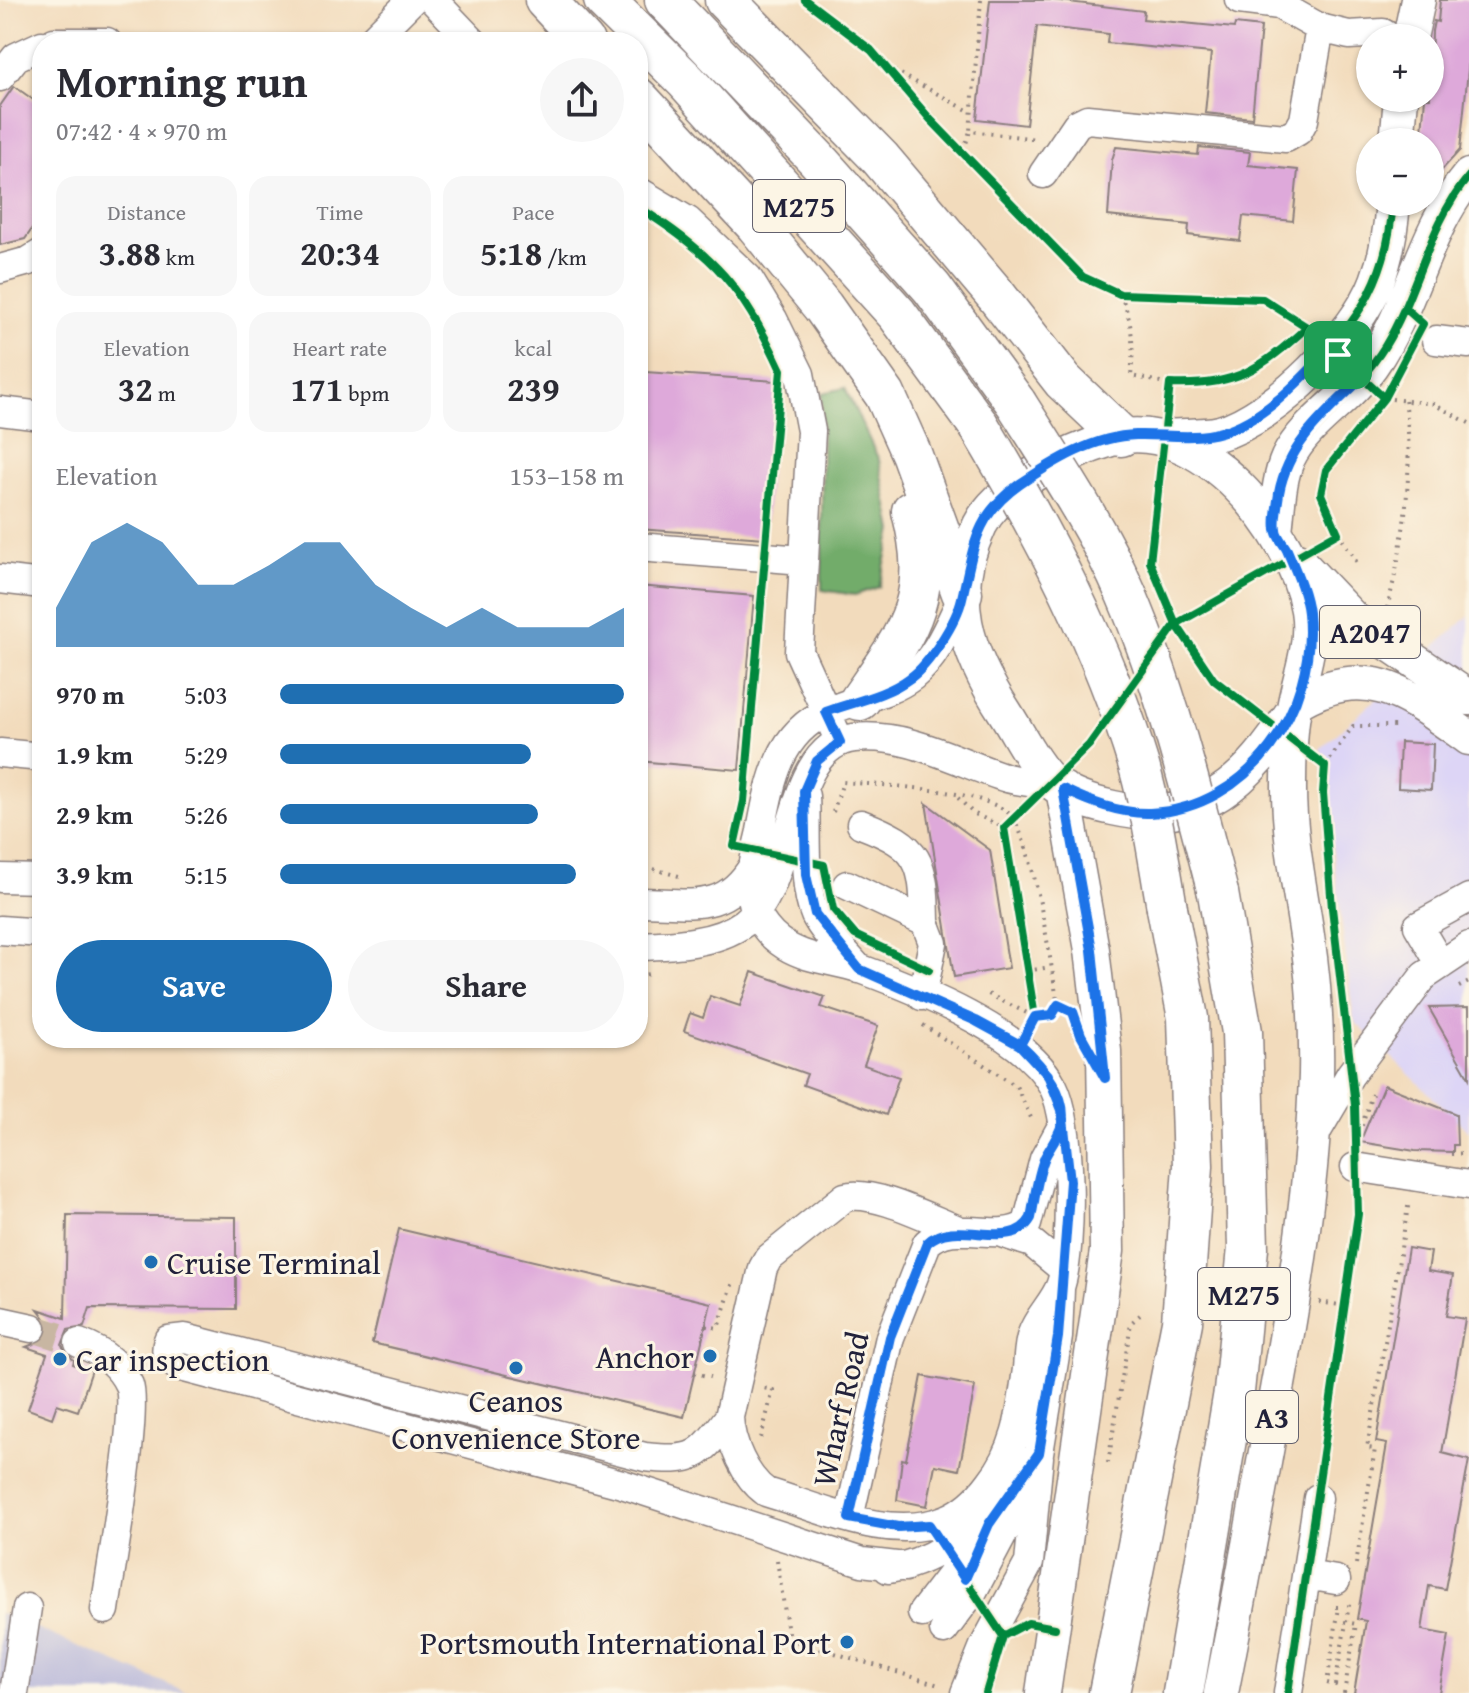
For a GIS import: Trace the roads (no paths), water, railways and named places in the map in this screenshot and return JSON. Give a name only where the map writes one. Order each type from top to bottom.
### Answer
[{"type":"highway","points":[[545,0],[575,32]]},
{"type":"highway","name":"M275","points":[[604,0],[636,32]]},
{"type":"highway","name":"M275","points":[[665,0],[816,158],[932,288],[1016,403],[1083,511],[1126,593],[1179,745],[1218,893],[1242,1032],[1248,1248],[1234,1392],[1183,1693]]},
{"type":"highway","name":"M275","points":[[725,0],[880,158],[995,294],[1063,381],[1139,437]]},
{"type":"highway","name":"M275","points":[[648,43],[686,81],[897,314],[979,426],[1035,519],[1098,653],[1139,767],[1188,1033],[1193,1166],[1183,1306],[1153,1482],[1109,1693]]},
{"type":"highway","name":"M275","points":[[648,109],[756,225],[823,307],[857,356],[899,423],[962,596]]},
{"type":"highway","name":"M275","points":[[843,706],[912,621],[921,578],[919,547],[906,487],[857,356]]},
{"type":"main road","points":[[1413,24],[1418,0]]},
{"type":"main road","points":[[1281,540],[1280,492],[1289,458],[1313,426],[1379,392],[1400,320],[1452,196],[1469,176]]},
{"type":"main road","points":[[1043,1693],[1107,1251],[1104,1051],[1092,950],[1059,787],[1007,717],[977,664],[964,629],[962,596],[980,525],[992,507],[1020,484],[1080,449],[1139,437],[1221,433],[1261,412],[1295,386],[1355,320],[1377,283],[1390,239],[1392,216]]},
{"type":"main road","points":[[1059,787],[1103,806],[1148,813],[1209,801],[1261,760],[1295,706],[1307,662],[1308,611],[1281,540],[1225,473],[1201,456],[1139,437]]},
{"type":"main road","name":"A2047","points":[[1281,540],[1353,619],[1469,698]]},
{"type":"main road","name":"A2047","points":[[1295,706],[1342,683],[1382,685],[1417,702],[1469,738]]},
{"type":"main road","name":"A3","points":[[1221,1693],[1297,1280],[1312,1139],[1316,1011],[1292,843],[1289,791],[1295,706]]},
{"type":"street","points":[[380,32],[412,0]]},
{"type":"street","points":[[433,0],[463,32]]},
{"type":"street","points":[[1239,0],[1279,5],[1320,28],[1356,34]]},
{"type":"street","points":[[1043,174],[1077,124],[1101,119],[1286,138],[1298,131],[1304,120],[1320,28]]},
{"type":"street","points":[[0,77],[16,57],[32,50]]},
{"type":"street","points":[[648,197],[688,221],[748,278],[773,319],[800,374],[811,431],[799,652],[843,706],[840,742]]},
{"type":"street","points":[[0,269],[32,259]]},
{"type":"street","points":[[1436,340],[1469,344]]},
{"type":"street","points":[[0,411],[32,415]]},
{"type":"street","points":[[648,548],[803,560]]},
{"type":"street","points":[[0,579],[32,583]]},
{"type":"street","points":[[755,913],[751,889],[753,866],[770,784],[780,757],[797,732],[843,706],[891,690],[920,670],[934,653],[962,596]]},
{"type":"street","points":[[648,946],[715,936],[736,929],[755,913],[772,889],[783,841],[817,761],[840,742],[869,738],[899,742],[1011,779],[1059,787]]},
{"type":"street","points":[[0,753],[32,756]]},
{"type":"street","name":"Wharf Road","points":[[804,791],[806,875],[811,903],[824,928],[859,969],[919,1008],[1020,1045],[1036,1060],[1056,1092],[1062,1110],[1070,1181],[1062,1276],[1032,1333],[1020,1424],[1012,1451],[984,1491],[965,1508],[929,1525],[898,1527],[849,1518],[890,1337],[927,1243],[942,1233],[1004,1234],[1032,1243],[1062,1276]]},
{"type":"street","points":[[861,824],[890,835],[917,858],[924,876],[925,922],[933,943],[919,1008]]},
{"type":"street","points":[[648,876],[684,890],[728,896],[738,889],[753,866]]},
{"type":"street","points":[[0,878],[32,879]]},
{"type":"street","points":[[847,885],[925,922]]},
{"type":"street","points":[[648,899],[684,890]]},
{"type":"street","points":[[1441,965],[1418,926],[1469,898]]},
{"type":"street","name":"Wharf Road","points":[[755,913],[769,932],[800,953],[859,969]]},
{"type":"street","points":[[648,928],[663,934],[715,936]]},
{"type":"street","points":[[0,930],[32,932]]},
{"type":"street","points":[[648,966],[668,945]]},
{"type":"street","points":[[1312,1139],[1350,1075],[1424,976],[1469,946]]},
{"type":"street","points":[[1004,1234],[1022,1228],[1031,1218],[1044,1159],[1062,1126]]},
{"type":"street","points":[[1355,1167],[1469,1185]]},
{"type":"street","points":[[849,1518],[766,1492],[757,1486],[750,1478],[729,1430],[729,1417],[763,1268],[768,1259],[845,1197],[862,1195],[961,1231]]},
{"type":"street","points":[[965,1692],[984,1646],[1029,1563],[1039,1453],[1058,1337],[1062,1276]]},
{"type":"street","points":[[587,1477],[630,1497],[862,1568],[905,1567],[944,1548],[981,1517],[1008,1486],[1020,1465],[1062,1276]]},
{"type":"street","points":[[0,1321],[32,1328]]},
{"type":"street","points":[[729,1417],[705,1448],[681,1460],[645,1457],[185,1338],[168,1340],[165,1350],[168,1359],[177,1366],[622,1484],[862,1562],[905,1567]]},
{"type":"street","points":[[79,1343],[98,1350],[113,1361],[131,1394],[105,1610]]},
{"type":"street","points":[[942,1629],[1039,1453]]},
{"type":"street","points":[[1288,1693],[1307,1575],[1326,1538],[1318,1498]]},
{"type":"street","points":[[942,1629],[969,1585],[999,1525]]},
{"type":"street","points":[[942,1629],[999,1525]]},
{"type":"street","points":[[1307,1575],[1343,1588]]},
{"type":"street","points":[[14,1693],[27,1608]]},
{"type":"tunnel","points":[[32,1328],[79,1343]]},
{"type":"place","name":"Cruise Terminal","points":[[151,1262]]},
{"type":"place","name":"Anchor","points":[[710,1356]]},
{"type":"place","name":"Car inspection","points":[[60,1359]]},
{"type":"place","name":"Ceanos Convenience Store","points":[[516,1368]]},
{"type":"place","name":"Portsmouth International Port","points":[[847,1642]]}]
